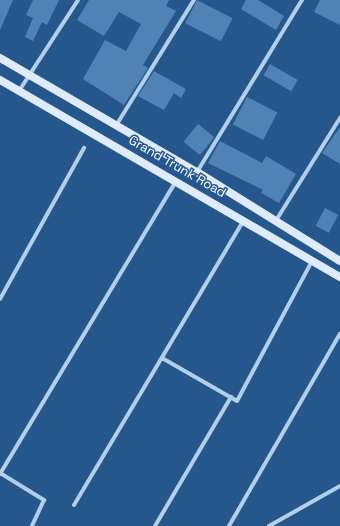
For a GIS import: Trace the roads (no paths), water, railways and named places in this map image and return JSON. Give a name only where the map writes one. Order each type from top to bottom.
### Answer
[{"type":"main road","points":[[0,58],[117,124],[340,261]]},
{"type":"main road","name":"Grand Trunk Road","points":[[0,80],[340,277]]},
{"type":"street","points":[[19,91],[31,76],[78,0]]},
{"type":"street","points":[[117,124],[194,0]]},
{"type":"street","points":[[197,172],[302,0]]},
{"type":"street","points":[[275,222],[340,118]]},
{"type":"street","points":[[0,298],[84,148]]},
{"type":"street","points":[[32,526],[44,500],[0,474],[176,181]]},
{"type":"street","points":[[74,504],[244,220]]},
{"type":"street","points":[[162,358],[237,401],[313,260]]},
{"type":"street","points":[[229,526],[340,334]]},
{"type":"street","points":[[155,526],[231,397]]},
{"type":"street","points":[[269,526],[340,486]]}]
